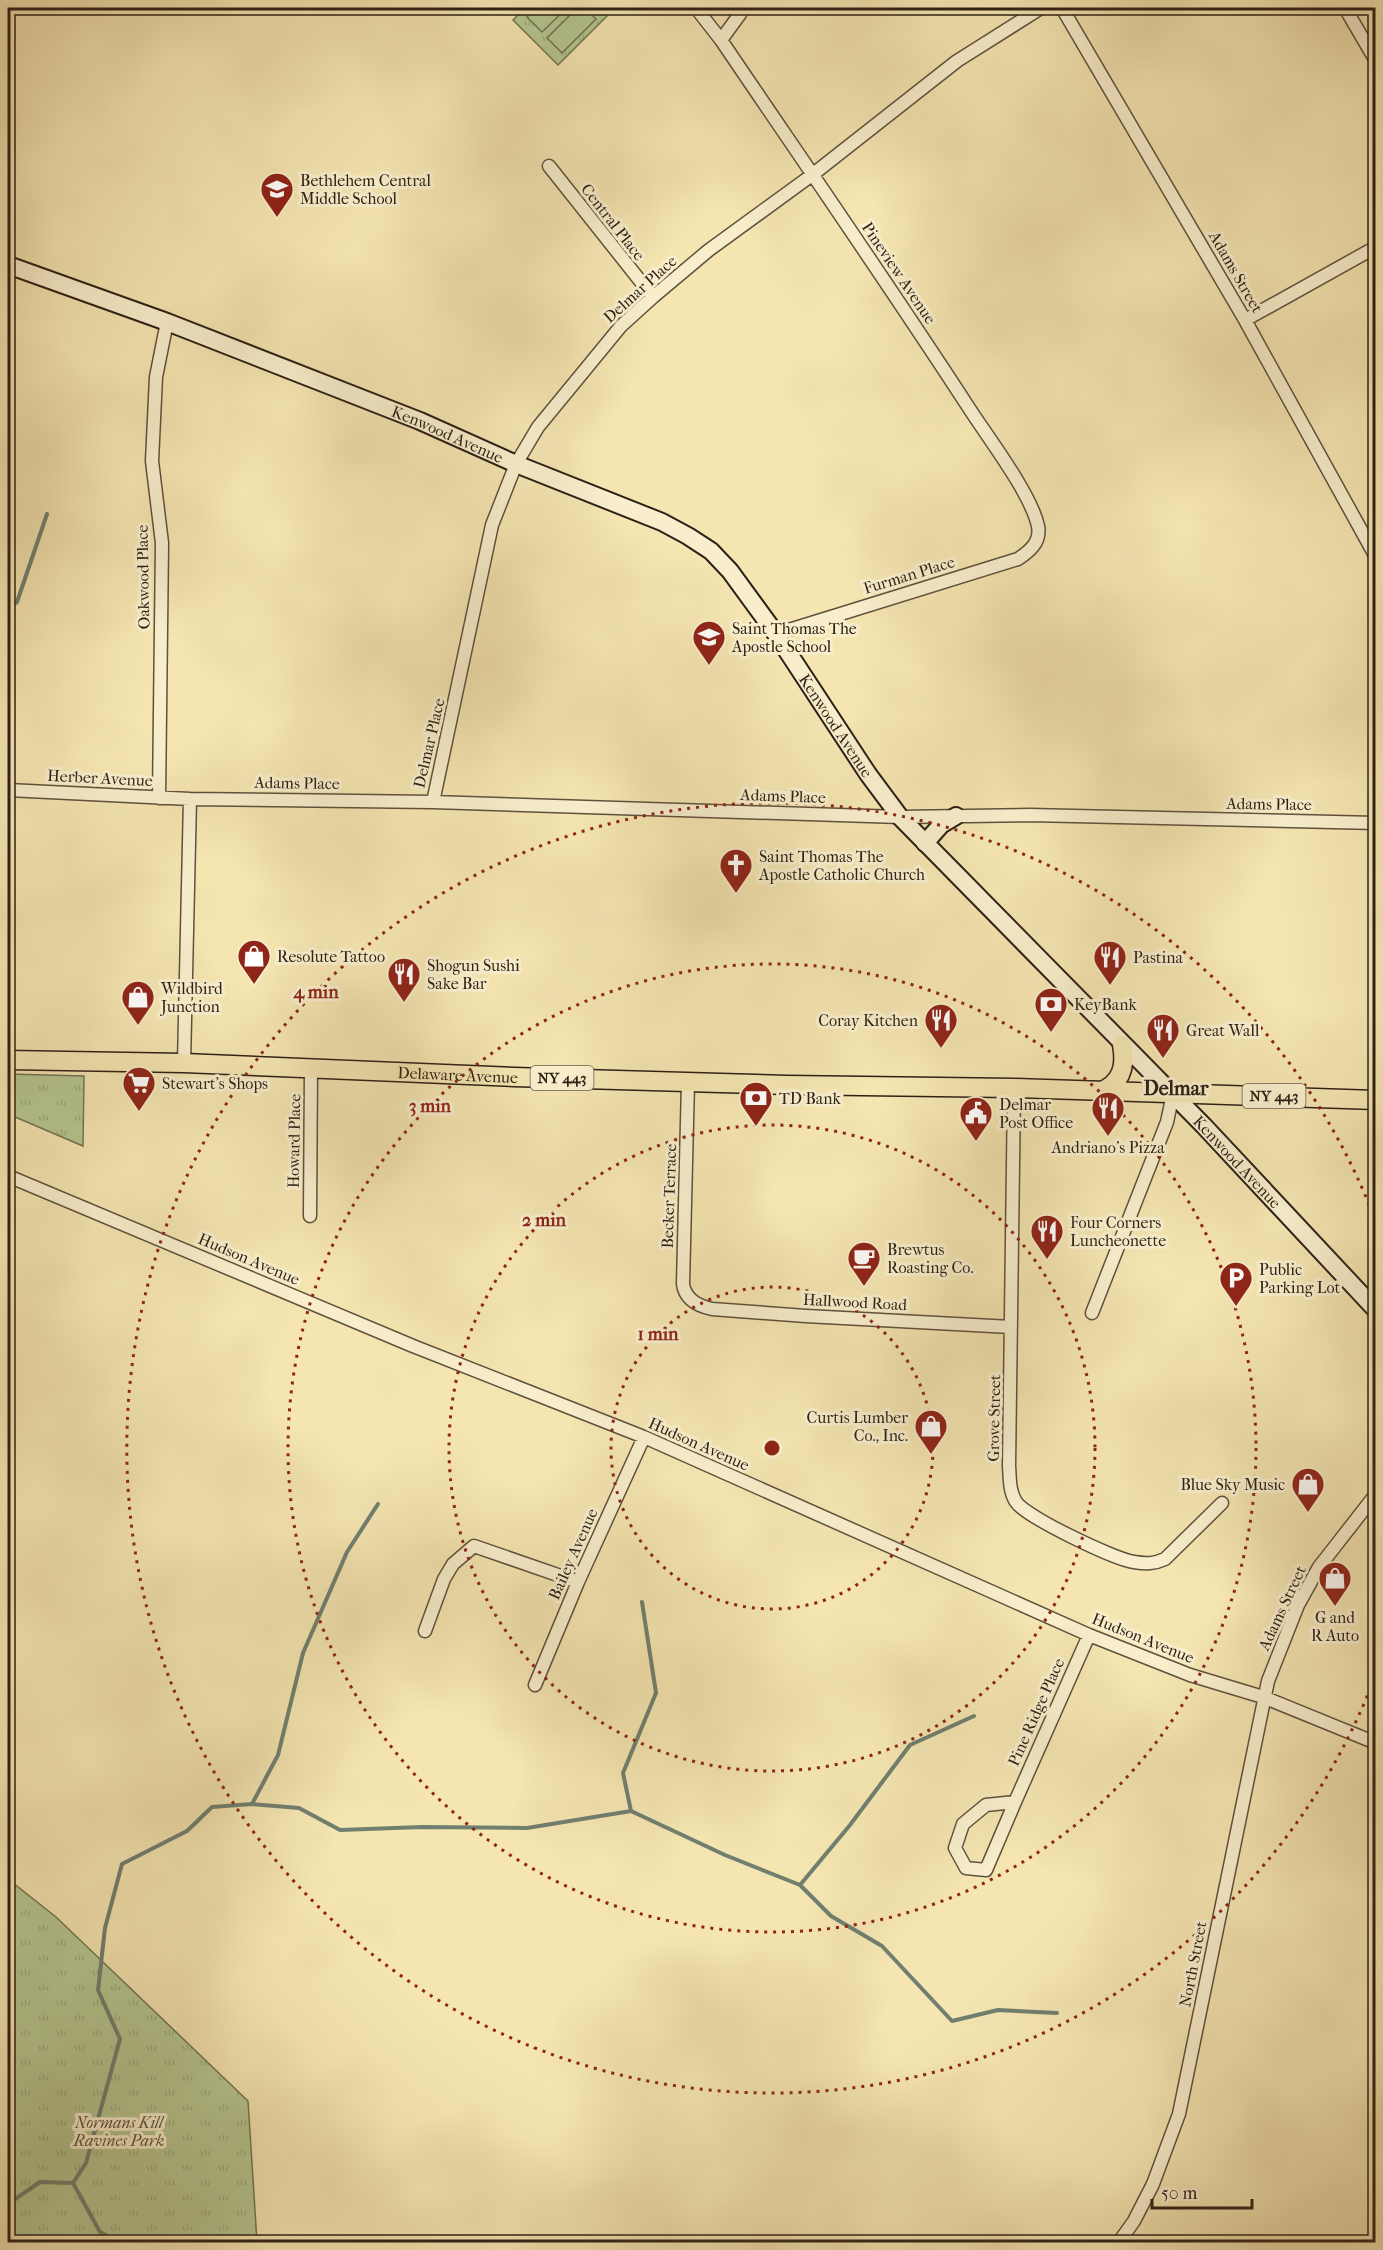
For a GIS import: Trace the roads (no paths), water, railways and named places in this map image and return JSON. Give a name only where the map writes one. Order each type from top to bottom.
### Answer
[{"type":"main road","points":[[1101,1092],[1119,1079],[1123,1064],[1122,1045]]},
{"type":"main road","name":"Delaware Avenue","points":[[8,1060],[311,1067],[514,1077],[1014,1088],[1376,1100]]},
{"type":"street","name":"Pineview Avenue","points":[[696,8],[721,40],[940,364],[1025,495],[1038,531]]},
{"type":"street","points":[[721,40],[743,8]]},
{"type":"street","name":"Delmar Place","points":[[433,802],[492,525],[516,464],[538,427],[621,326],[709,250],[812,175],[957,61],[1041,8]]},
{"type":"street","name":"Adams Street","points":[[1062,8],[1245,320],[1376,557]]},
{"type":"street","points":[[1345,8],[1376,61]]},
{"type":"street","name":"Central Place","points":[[549,166],[653,297]]},
{"type":"street","points":[[1245,320],[1376,247]]},
{"type":"street","name":"Kenwood Avenue","points":[[8,265],[167,322],[420,421],[516,464],[652,518],[688,536],[711,551],[730,571],[776,634],[868,774],[900,817],[1122,1045],[1173,1094],[1376,1310]]},
{"type":"street","name":"Oakwood Place","points":[[159,798],[162,543],[152,461],[156,377],[167,322]]},
{"type":"street","name":"Furman Place","points":[[776,634],[1018,559],[1030,550],[1038,538],[1038,531]]},
{"type":"street","name":"Herber Avenue","points":[[8,790],[190,799]]},
{"type":"street","points":[[184,1063],[190,799]]},
{"type":"street","name":"Adams Place","points":[[190,799],[433,802],[900,817],[1030,815],[1376,823]]},
{"type":"street","points":[[925,843],[945,821],[956,816]]},
{"type":"street","name":"Howard Place","points":[[310,1216],[311,1067]]},
{"type":"street","name":"Becker Terrace","points":[[688,1082],[683,1284],[686,1294],[698,1305]]},
{"type":"street","name":"Grove Street","points":[[1014,1088],[1011,1488],[1016,1502],[1026,1512],[1051,1527],[1111,1554],[1131,1562],[1155,1564],[1165,1559],[1222,1503]]},
{"type":"street","points":[[1092,1313],[1167,1122],[1173,1094]]},
{"type":"street","name":"Hudson Avenue","points":[[8,1176],[413,1346],[644,1437],[1089,1635],[1190,1675],[1263,1696],[1376,1743]]},
{"type":"street","name":"Hallwood Road","points":[[698,1305],[712,1309],[795,1315],[1011,1327]]},
{"type":"street","name":"Bailey Avenue","points":[[535,1685],[578,1582],[644,1437]]},
{"type":"street","name":"Adams Street","points":[[1268,1681],[1298,1605],[1319,1567],[1376,1494]]},
{"type":"street","points":[[424,1631],[444,1580],[453,1564],[474,1546],[578,1582]]},
{"type":"street","name":"Pine Ridge Place","points":[[1015,1802],[986,1805],[963,1824],[955,1848],[966,1868],[986,1870],[1089,1635]]},
{"type":"street","name":"North Street","points":[[1119,2242],[1134,2221],[1153,2184],[1179,2114],[1263,1696],[1268,1681]]},
{"type":"waterway","points":[[8,608],[17,602],[47,514]]},
{"type":"waterway","points":[[252,1804],[278,1755],[303,1653],[347,1552],[378,1504]]},
{"type":"waterway","points":[[631,1811],[623,1773],[656,1693],[642,1602]]},
{"type":"waterway","points":[[8,2204],[40,2182],[73,2183],[86,2163],[120,2039],[98,1990],[105,1928],[122,1864],[187,1831],[212,1807],[252,1804],[299,1808],[340,1830],[422,1827],[527,1828],[631,1811],[725,1855],[800,1885],[850,1825],[910,1745],[974,1716]]},
{"type":"waterway","points":[[800,1885],[831,1916],[882,1946],[952,2021],[998,2010],[1057,2013]]},
{"type":"waterway","points":[[73,2183],[100,2232],[119,2242]]},
{"type":"place","name":"Bethlehem Central Middle School","points":[[277,218]]},
{"type":"place","name":"Saint Thomas The Apostle School","points":[[709,666]]},
{"type":"place","name":"Saint Thomas The Apostle Catholic Church","points":[[736,894]]},
{"type":"place","name":"Resolute Tattoo","points":[[254,985]]},
{"type":"place","name":"Pastina","points":[[1110,986]]},
{"type":"place","name":"Shogun Sushi Sake Bar","points":[[404,1003]]},
{"type":"place","name":"Wildbird Junction","points":[[138,1026]]},
{"type":"place","name":"KeyBank","points":[[1051,1033]]},
{"type":"place","name":"Coray Kitchen","points":[[941,1049]]},
{"type":"place","name":"Great Wall","points":[[1163,1059]]},
{"type":"place","name":"Stewart's Shops","points":[[139,1112]]},
{"type":"place","name":"TD Bank","points":[[756,1127]]},
{"type":"place","name":"Andriano's Pizza","points":[[1108,1137]]},
{"type":"place","name":"Delmar Post Office","points":[[976,1142]]},
{"type":"place","name":"Four Corners Luncheonette","points":[[1047,1260]]},
{"type":"place","name":"Brewtus Roasting Co.","points":[[864,1287]]},
{"type":"place","name":"Public Parking Lot","points":[[1236,1307]]},
{"type":"place","name":"Curtis Lumber Co., Inc.","points":[[931,1455]]},
{"type":"place","name":"Blue Sky Music","points":[[1308,1513]]},
{"type":"place","name":"G and R Auto","points":[[1335,1607]]},
{"type":"district","name":"Delmar","points":[[1176,1088]]},
{"type":"park label","name":"Normans Kill Ravines Park","points":[[119,2131]]}]
